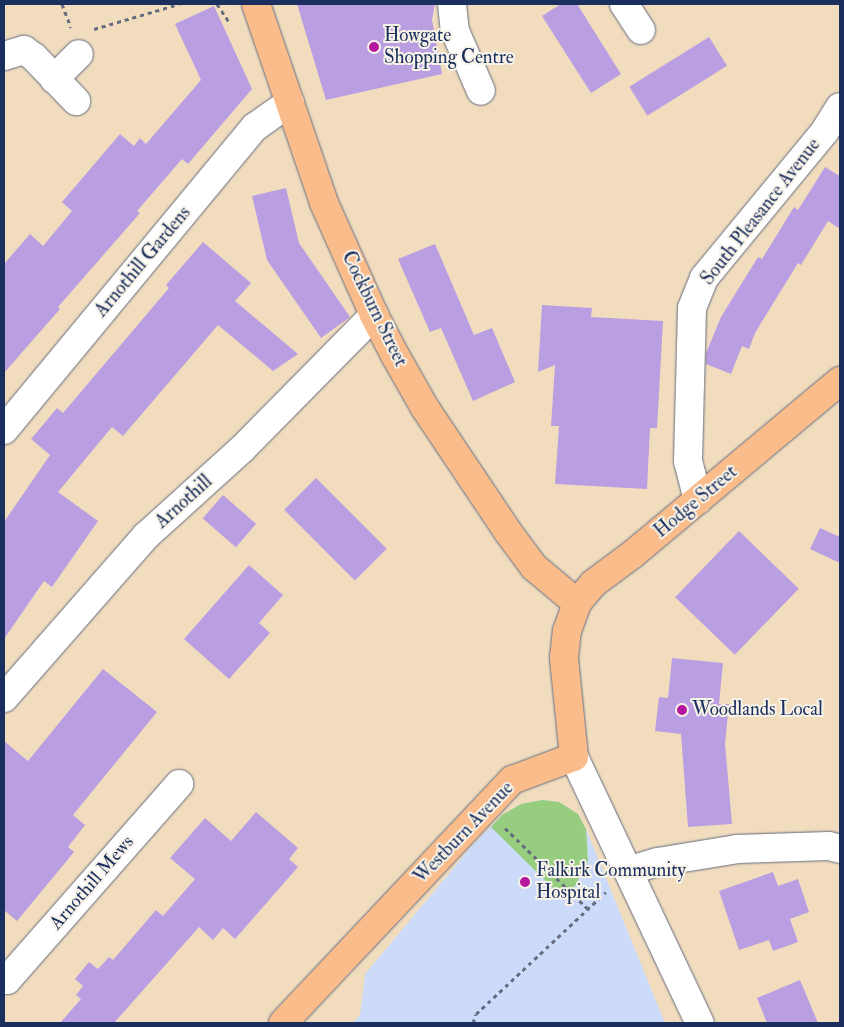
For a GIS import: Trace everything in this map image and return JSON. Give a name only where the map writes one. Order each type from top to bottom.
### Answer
[{"type":"main road","name":"Cockburn Street","points":[[256,4],[324,203],[374,315],[425,408],[508,532],[534,567],[577,603]]},
{"type":"main road","name":"Hodge Street","points":[[577,603],[594,583],[633,554],[840,381]]},
{"type":"main road","points":[[574,757],[564,658],[567,631],[577,603]]},
{"type":"main road","name":"Westburn Avenue","points":[[283,1023],[512,780],[574,757]]},
{"type":"street","points":[[452,4],[455,31],[481,91]]},
{"type":"street","points":[[624,4],[641,30]]},
{"type":"street","points":[[4,56],[7,53],[24,50],[34,57],[76,101]]},
{"type":"street","points":[[54,79],[79,54]]},
{"type":"street","name":"Arnothill Gardens","points":[[4,430],[255,127],[290,102]]},
{"type":"street","name":"South Pleasance Avenue","points":[[698,500],[688,461],[692,308],[704,278],[825,131],[840,107]]},
{"type":"street","name":"Arnothill","points":[[4,698],[146,536],[241,450],[374,315]]},
{"type":"street","points":[[574,757],[700,1023]]},
{"type":"street","name":"Arnothill Mews","points":[[4,980],[7,980],[179,784]]},
{"type":"street","points":[[628,871],[658,862],[737,849],[830,846],[840,849]]},
{"type":"path","points":[[93,29],[179,4]]},
{"type":"path","points":[[484,809],[588,909]]},
{"type":"path","points":[[473,1023],[476,1014],[628,871]]},
{"type":"shaded area","name":"Falkirk Community Hospital","points":[[542,800],[559,802],[578,814],[586,829],[665,1023],[353,1023],[360,1015],[365,974],[472,846],[502,815],[521,804]]},
{"type":"green space","points":[[542,800],[559,802],[578,814],[586,829],[588,861],[574,888],[564,899],[491,827],[502,815],[521,804]]},
{"type":"building","name":"Howgate Shopping Centre","points":[[297,4],[435,4],[432,20],[442,74],[326,100]]},
{"type":"building","points":[[561,4],[577,4],[621,74],[591,93],[542,16]]},
{"type":"building","points":[[214,6],[252,89],[188,164],[182,159],[137,211],[140,213],[58,307],[60,309],[4,373],[4,264],[30,234],[43,246],[72,211],[62,202],[120,134],[134,146],[140,138],[146,144],[201,80],[175,24]]},
{"type":"building","points":[[709,37],[727,66],[647,116],[629,87]]},
{"type":"building","points":[[825,167],[840,176],[840,229],[828,221],[801,265],[798,263],[755,333],[749,349],[742,346],[731,374],[706,364],[706,353],[721,317],[758,257],[762,259],[794,207],[798,210]]},
{"type":"building","points":[[286,188],[299,243],[350,317],[321,338],[267,260],[252,196]]},
{"type":"building","points":[[203,242],[251,283],[235,301],[298,354],[273,371],[218,325],[123,436],[112,427],[58,492],[98,521],[52,587],[44,581],[4,639],[4,522],[50,455],[31,439],[57,408],[63,413],[169,288],[166,285]]},
{"type":"building","points":[[435,244],[474,335],[492,328],[515,382],[473,401],[441,328],[430,332],[398,259]]},
{"type":"building","points":[[542,305],[592,308],[591,317],[663,321],[657,428],[650,428],[647,489],[555,484],[559,426],[551,426],[555,365],[538,372]]},
{"type":"building","points":[[316,478],[387,549],[355,581],[284,510]]},
{"type":"building","points":[[223,495],[256,524],[236,547],[203,518]]},
{"type":"building","points":[[820,528],[840,537],[840,563],[810,549]]},
{"type":"building","points":[[739,531],[799,589],[735,655],[675,597]]},
{"type":"building","points":[[249,565],[283,595],[259,623],[270,633],[229,679],[184,639]]},
{"type":"building","points":[[672,658],[723,663],[719,704],[729,704],[725,744],[732,824],[688,827],[681,734],[655,731],[659,697],[668,698]]},
{"type":"building","points":[[103,669],[157,712],[73,815],[85,825],[68,847],[74,852],[17,921],[4,910],[4,741],[28,761]]},
{"type":"building","points":[[256,812],[298,848],[289,859],[298,867],[235,939],[223,928],[213,940],[199,927],[114,1023],[60,1023],[81,999],[76,995],[83,986],[75,979],[89,962],[98,969],[109,957],[113,960],[156,910],[163,916],[195,879],[170,858],[205,818],[231,841]]},
{"type":"building","points":[[773,872],[778,886],[798,879],[809,912],[790,919],[798,942],[773,951],[769,940],[739,950],[719,891]]},
{"type":"building","points":[[800,980],[818,1023],[767,1023],[757,998]]},
{"type":"place","name":"Howgate Shopping Centre","points":[[374,47]]},
{"type":"place","name":"Woodlands Local","points":[[682,710]]},
{"type":"place","name":"Falkirk Community Hospital","points":[[525,882]]}]
